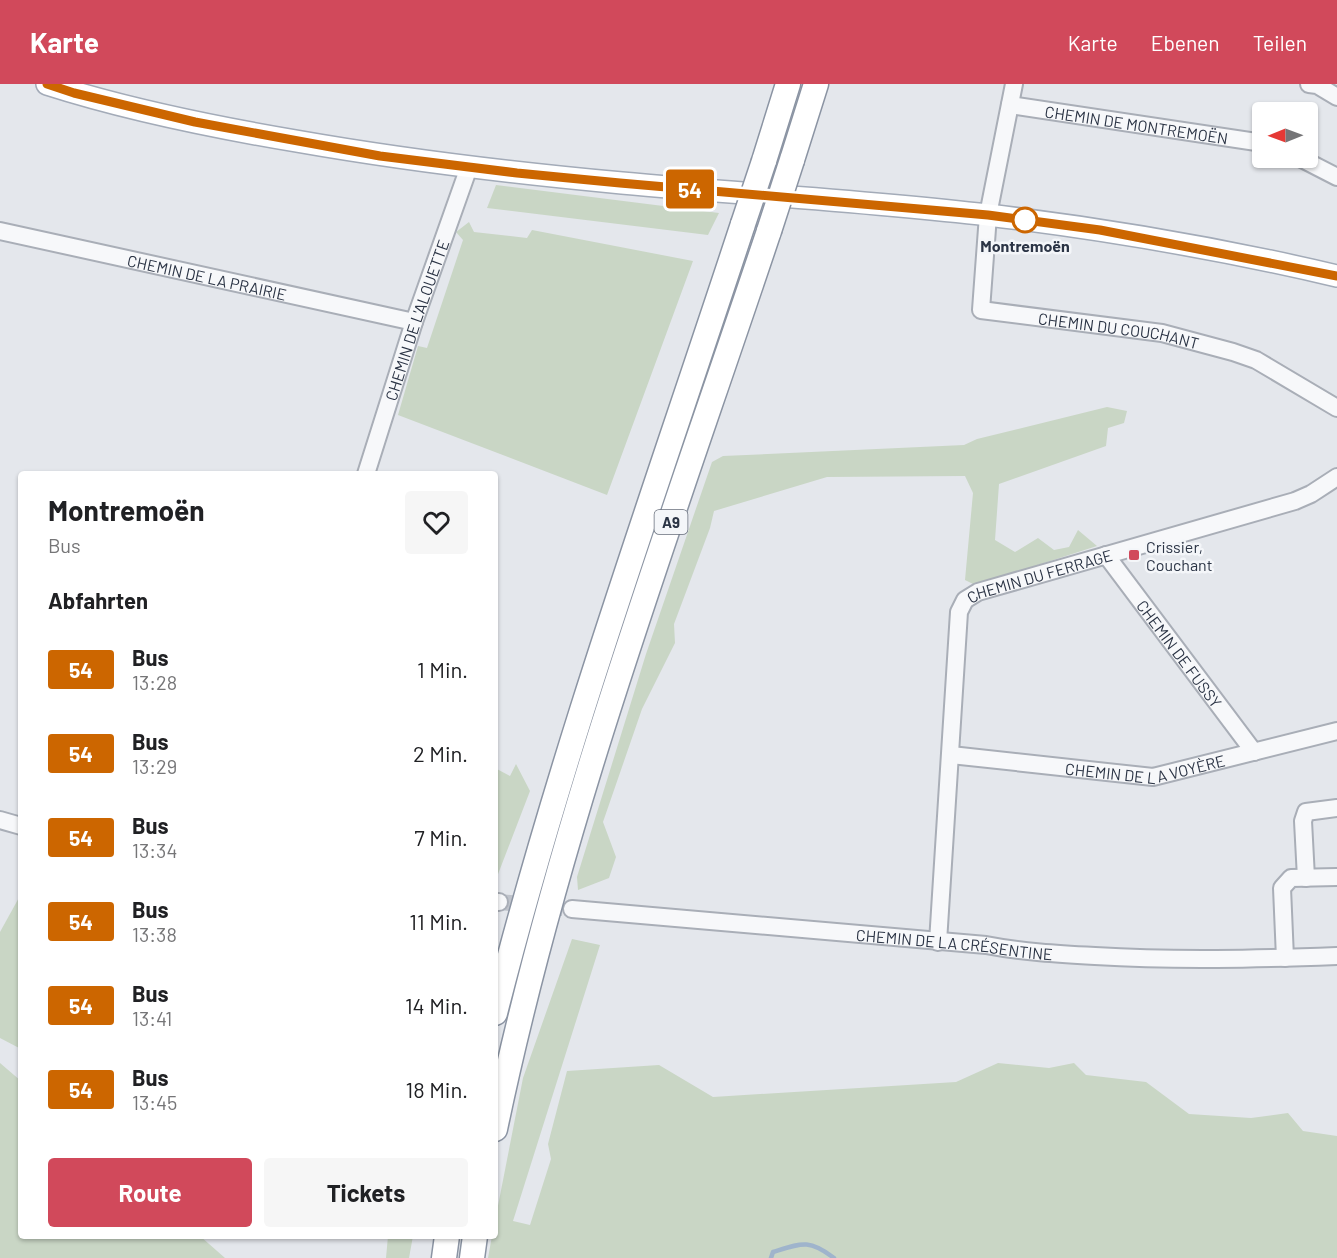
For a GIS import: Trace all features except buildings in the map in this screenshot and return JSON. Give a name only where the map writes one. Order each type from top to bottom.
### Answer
[{"type":"highway","name":"A9","points":[[498,1002],[529,884],[577,724],[788,84]]},
{"type":"highway","name":"A9","points":[[498,1116],[535,962],[579,805],[622,668],[816,84]]},
{"type":"highway","points":[[444,1258],[447,1239]]},
{"type":"highway","points":[[472,1258],[475,1239]]},
{"type":"main road","points":[[47,84],[153,112],[259,135],[380,156],[620,183],[988,215],[1100,230],[1337,276]]},
{"type":"street","points":[[988,215],[1014,84]]},
{"type":"street","points":[[1309,84],[1317,85],[1337,98]]},
{"type":"street","name":"CHEMIN DE MONTREMOËN","points":[[1010,105],[1252,141]]},
{"type":"street","name":"CHEMIN DE L'ALOUETTE","points":[[367,471],[414,322],[469,167]]},
{"type":"street","points":[[1318,167],[1337,177]]},
{"type":"street","name":"CHEMIN DU COUCHANT","points":[[988,215],[981,310],[1162,333],[1233,352],[1256,360],[1337,408]]},
{"type":"street","name":"CHEMIN DE LA PRAIRIE","points":[[0,231],[414,322]]},
{"type":"street","name":"CHEMIN DU FERRAGE","points":[[938,942],[959,612],[965,600],[978,592],[1295,501],[1311,494],[1337,477]]},
{"type":"street","name":"CHEMIN DE FUSSY","points":[[1106,555],[1254,752]]},
{"type":"street","name":"CHEMIN DE LA VOYÈRE","points":[[951,755],[1153,777],[1337,731]]},
{"type":"street","points":[[1306,878],[1303,821],[1306,812],[1337,808]]},
{"type":"street","points":[[1285,958],[1282,888],[1291,878],[1337,877]]},
{"type":"street","name":"CHEMIN DE LA CRÉSENTINE","points":[[572,909],[986,945],[1059,954],[1149,959],[1337,956]]},
{"type":"green space","points":[[496,185],[719,213],[708,235],[487,208]]},
{"type":"green space","points":[[469,222],[474,232],[527,238],[532,230],[693,261],[607,495],[398,415],[418,346],[427,348],[463,240],[456,232]]},
{"type":"green space","points":[[1107,407],[1127,411],[1124,423],[1108,428],[1106,446],[999,484],[995,540],[1015,552],[1038,538],[1054,550],[1069,547],[1078,530],[1097,546],[975,585],[965,580],[973,493],[965,476],[827,477],[714,511],[710,528],[674,624],[675,643],[642,709],[603,822],[616,857],[609,878],[578,890],[577,877],[646,654],[712,462],[723,456],[964,445],[977,439]]},
{"type":"green space","points":[[516,764],[530,791],[498,874],[498,770],[510,776]]},
{"type":"green space","points":[[18,899],[18,1047],[0,1038],[0,932]]},
{"type":"green space","points":[[572,939],[600,945],[513,1221],[530,1225],[551,1159],[548,1144],[567,1071],[659,1065],[713,1097],[956,1082],[998,1063],[1049,1068],[1074,1063],[1086,1075],[1146,1082],[1189,1114],[1251,1118],[1288,1113],[1303,1131],[1337,1136],[1337,1258],[488,1258],[491,1239],[498,1239],[498,1206],[523,1078]]},
{"type":"green space","points":[[0,1063],[18,1078],[18,1239],[203,1239],[225,1258],[0,1258]]},
{"type":"green space","points":[[388,1239],[412,1239],[409,1258],[386,1258]]},
{"type":"waterway","points":[[771,1258],[773,1252],[805,1244],[818,1248],[834,1258]]},
{"type":"tunnel","points":[[499,902],[572,909]]},
{"type":"bus line","name":"54","points":[[47,84],[74,93],[195,122],[380,156],[620,183],[988,215],[1100,230],[1337,276]]},
{"type":"place","name":"Montremoën","points":[[1025,220]]},
{"type":"place","name":"Crissier, Couchant","points":[[1134,555]]}]
